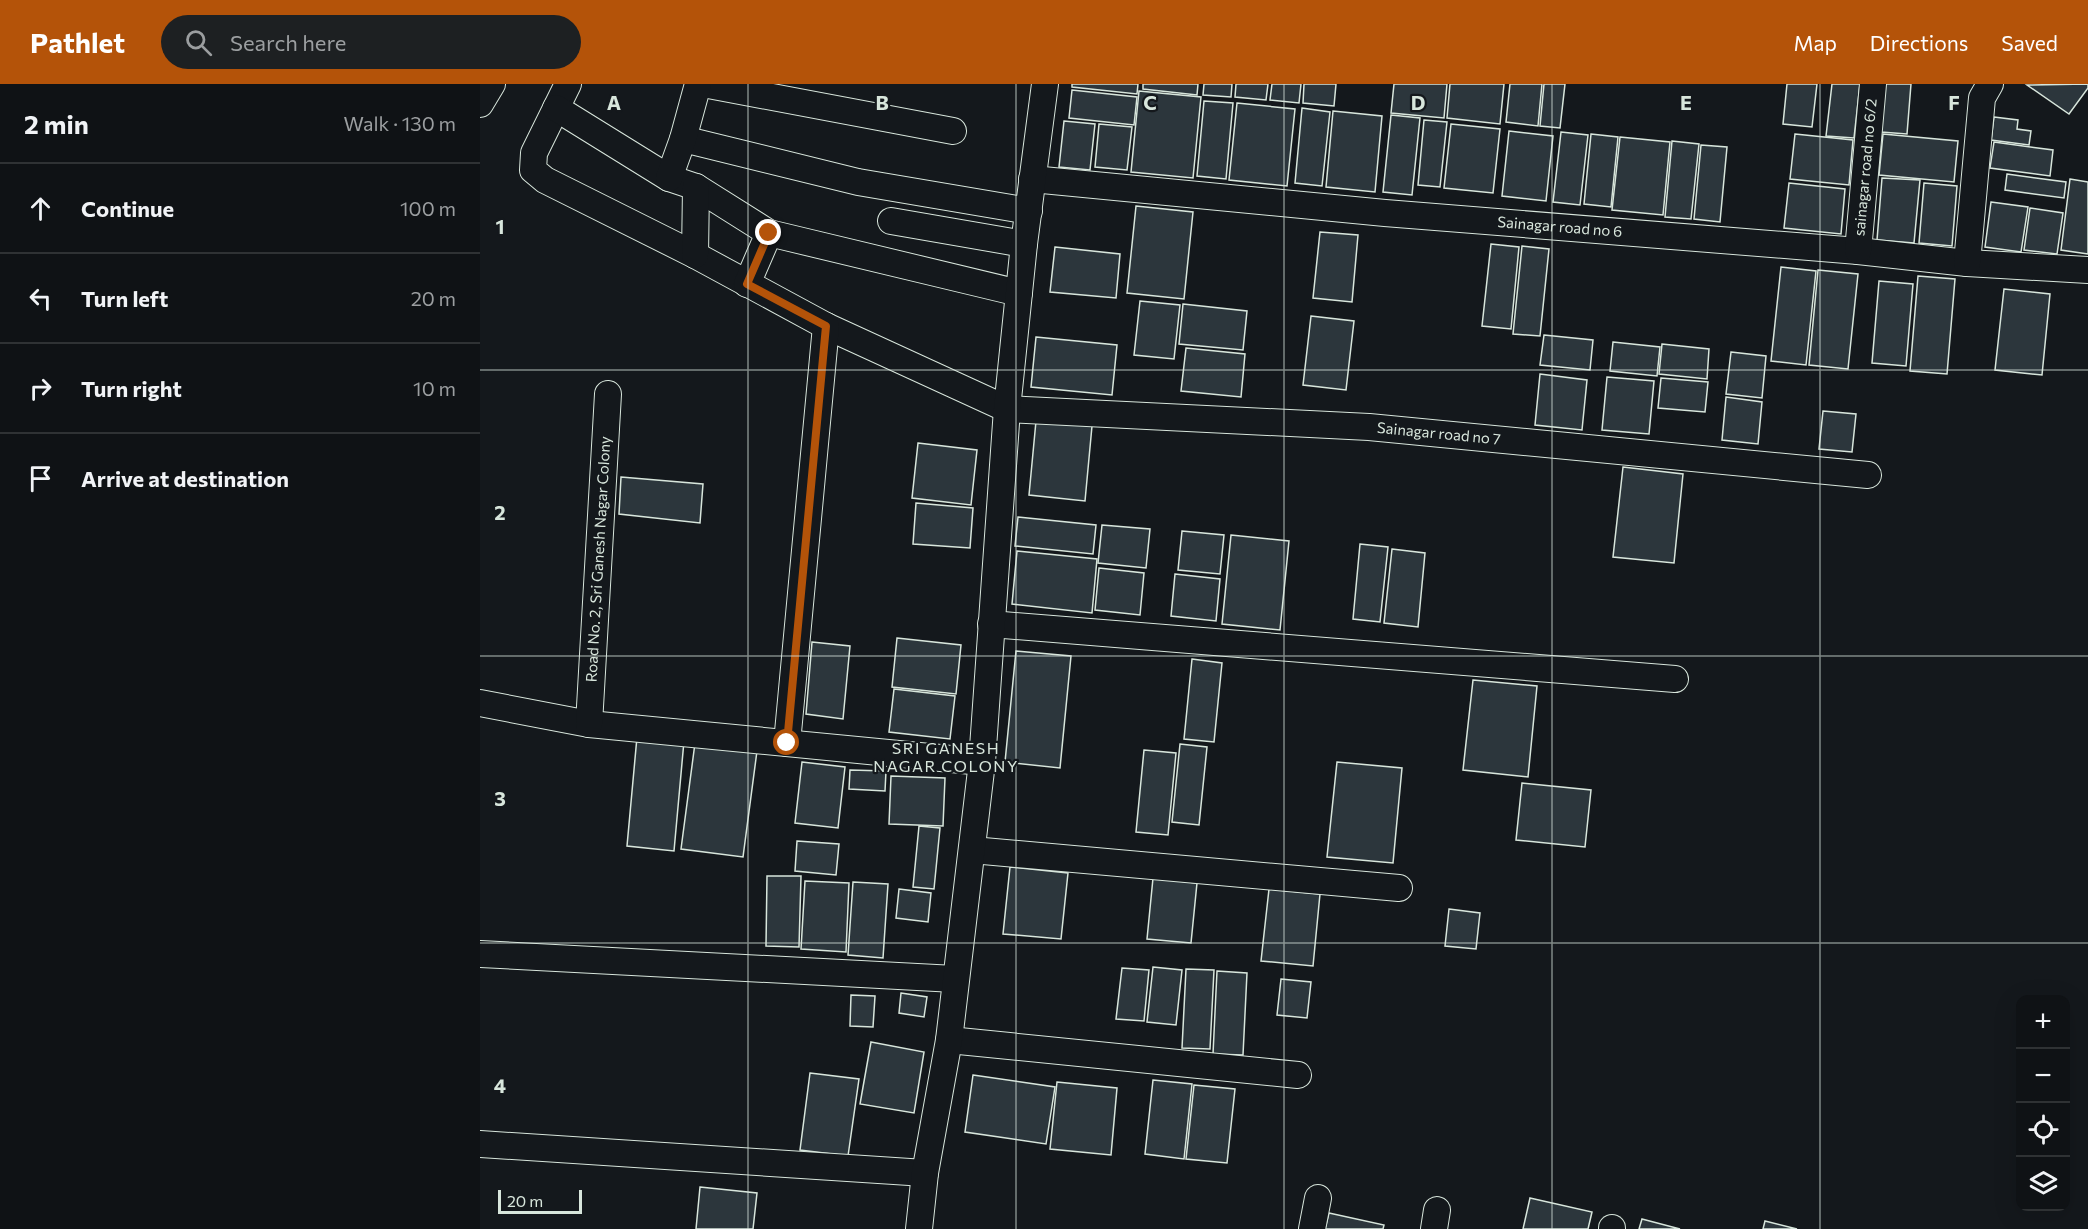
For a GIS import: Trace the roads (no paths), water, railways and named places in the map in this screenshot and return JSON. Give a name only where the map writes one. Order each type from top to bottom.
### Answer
[{"type":"street","points":[[480,104],[492,84]]},
{"type":"street","points":[[568,84],[534,153],[533,170],[545,180],[695,255],[826,326],[1007,410]]},
{"type":"street","points":[[669,178],[683,139],[698,84]]},
{"type":"street","points":[[703,84],[953,131]]},
{"type":"street","points":[[919,1229],[925,1173],[949,1040],[982,762],[1007,410],[1024,244],[1045,84]]},
{"type":"street","name":"sainagar road no 6/2","points":[[1858,251],[1873,84]]},
{"type":"street","points":[[1967,263],[1982,98],[1990,84]]},
{"type":"street","points":[[556,108],[669,178],[696,187],[769,233],[1019,293]]},
{"type":"street","points":[[683,139],[858,182],[1029,211]]},
{"type":"street","name":"Sainagar road no 6","points":[[1032,178],[1397,214],[1858,251],[1967,263],[2088,270]]},
{"type":"street","points":[[695,255],[696,187]]},
{"type":"street","points":[[891,221],[1024,244]]},
{"type":"street","points":[[747,284],[769,233]]},
{"type":"street","points":[[787,743],[826,326]]},
{"type":"street","name":"Road No. 2, Sri Ganesh Nagar Colony","points":[[589,724],[608,394]]},
{"type":"street","name":"Sainagar road no 7","points":[[1007,410],[1369,427],[1869,475]]},
{"type":"street","points":[[992,624],[1675,679]]},
{"type":"street","points":[[480,703],[589,724],[982,762]]},
{"type":"street","points":[[972,850],[1399,888]]},
{"type":"street","points":[[480,954],[956,979]]},
{"type":"street","points":[[949,1040],[1298,1075]]},
{"type":"street","points":[[480,1144],[925,1173]]},
{"type":"street","points":[[1312,1229],[1318,1198]]},
{"type":"district","name":"SRI GANESH NAGAR COLONY","points":[[946,757]]}]
